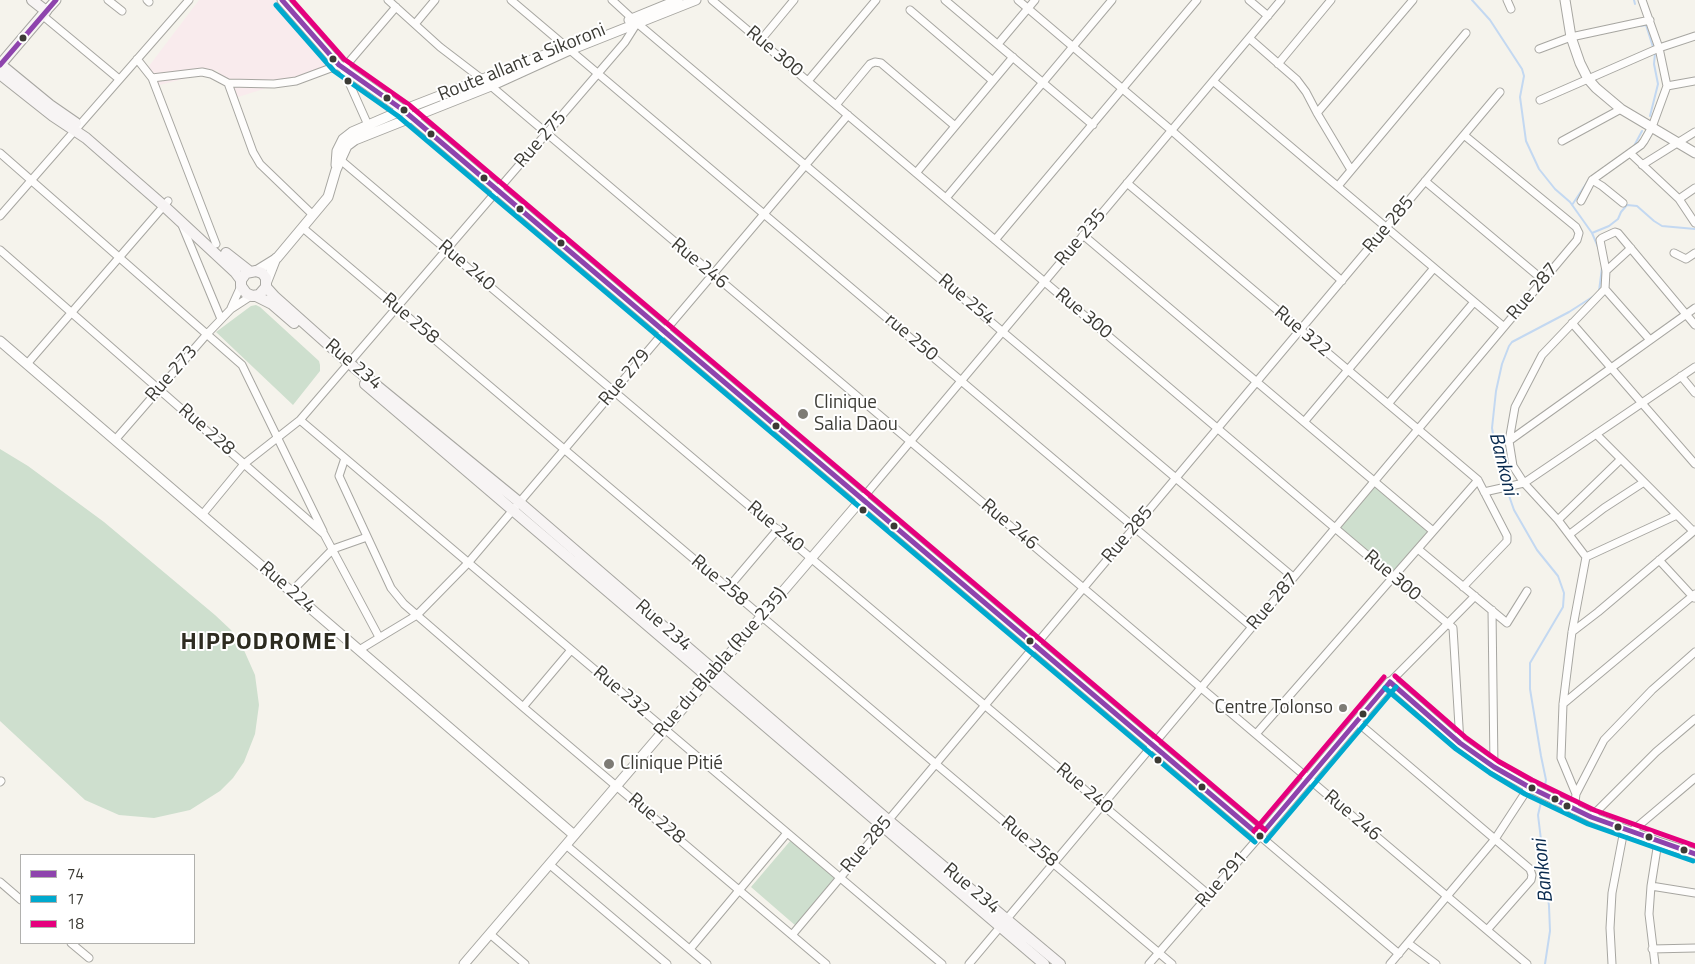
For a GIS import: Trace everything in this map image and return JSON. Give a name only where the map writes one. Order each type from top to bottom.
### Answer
[{"type":"main road","points":[[32,0],[44,13],[0,64],[77,128],[86,138],[216,244],[235,262],[264,275],[266,284],[262,293],[253,296],[244,292],[241,283],[230,266],[181,222],[166,204]]},
{"type":"main road","points":[[0,74],[53,116],[77,128]]},
{"type":"main road","points":[[241,283],[244,275],[253,271]]},
{"type":"main road","name":"Rue 234","points":[[266,284],[275,297],[347,365]]},
{"type":"main road","name":"Rue 234","points":[[253,296],[278,309],[516,506],[1003,923],[1044,964]]},
{"type":"main road","name":"Rue 234","points":[[1003,923],[1060,964]]},
{"type":"street","points":[[56,0],[44,13],[119,79]]},
{"type":"street","points":[[108,0],[122,11]]},
{"type":"street","points":[[0,216],[189,0]]},
{"type":"street","points":[[282,0],[341,67],[403,110],[1398,954]]},
{"type":"street","name":"Rue 246","points":[[388,0],[440,47],[491,86],[1527,964]]},
{"type":"street","points":[[415,24],[435,0]]},
{"type":"street","name":"rue 250","points":[[512,0],[1252,627]]},
{"type":"street","name":"Rue 254","points":[[612,0],[634,21],[1294,577]]},
{"type":"street","points":[[339,158],[347,146],[355,140],[491,86],[568,48],[634,21],[678,0]]},
{"type":"street","points":[[634,21],[696,0]]},
{"type":"street","name":"Rue 300","points":[[712,0],[1451,626]]},
{"type":"street","points":[[760,41],[794,0]]},
{"type":"street","points":[[808,81],[876,0]]},
{"type":"street","points":[[945,0],[1093,125]]},
{"type":"street","points":[[1018,0],[1171,130],[1342,281]]},
{"type":"street","points":[[998,44],[1035,0]]},
{"type":"street","points":[[946,198],[1112,0]]},
{"type":"street","points":[[996,240],[1197,0]]},
{"type":"street","points":[[1250,0],[1268,16]]},
{"type":"street","name":"Rue 235","points":[[862,500],[1281,0]]},
{"type":"street","points":[[1278,64],[1331,0]]},
{"type":"street","points":[[1317,114],[1413,0]]},
{"type":"street","points":[[1507,0],[1511,9]]},
{"type":"street","points":[[1565,0],[1571,37],[1588,79],[1621,108],[1695,153]]},
{"type":"street","points":[[1581,201],[1592,180],[1641,145],[1652,128],[1666,86],[1659,48],[1642,0]]},
{"type":"street","points":[[152,78],[202,72],[212,74],[228,82],[274,84],[296,81],[341,67],[396,7]]},
{"type":"street","points":[[910,10],[993,81]]},
{"type":"street","points":[[1539,49],[1571,37],[1650,20]]},
{"type":"street","name":"Rue 275","points":[[278,437],[300,420],[598,74],[625,42],[634,21]]},
{"type":"street","points":[[1338,186],[1466,33]]},
{"type":"street","points":[[1540,100],[1659,48],[1695,36]]},
{"type":"street","points":[[1249,38],[1297,80],[1306,92],[1351,170]]},
{"type":"street","name":"Route allant a Sikoroni","points":[[313,215],[328,197],[339,158],[337,151],[343,139],[352,132],[403,110],[568,48]]},
{"type":"street","points":[[916,172],[1013,57]]},
{"type":"street","points":[[138,59],[152,78],[216,244]]},
{"type":"street","points":[[836,105],[870,64],[874,62],[881,63],[954,126]]},
{"type":"street","points":[[341,67],[368,125]]},
{"type":"street","points":[[1213,81],[1504,327]]},
{"type":"street","points":[[1666,86],[1695,81]]},
{"type":"street","points":[[228,82],[252,152],[260,164],[313,215],[276,258],[253,271]]},
{"type":"street","name":"Rue 285","points":[[792,935],[1500,92]]},
{"type":"street","points":[[1562,141],[1621,108]]},
{"type":"street","name":"Rue 279","points":[[359,650],[417,615],[468,563],[848,115]]},
{"type":"street","points":[[1642,164],[1695,132]]},
{"type":"street","name":"Rue 287","points":[[968,964],[1577,240],[1579,233],[1576,227],[1464,135]]},
{"type":"street","points":[[0,153],[242,365],[324,534]]},
{"type":"street","points":[[1630,153],[1679,199],[1695,223]]},
{"type":"street","name":"Rue 240","points":[[339,158],[1210,895]]},
{"type":"street","points":[[1592,180],[1623,203]]},
{"type":"street","points":[[1426,181],[1543,280]]},
{"type":"street","name":"Rue 322","points":[[1127,183],[1478,480]]},
{"type":"street","points":[[1679,199],[1695,188]]},
{"type":"street","points":[[27,364],[166,204]]},
{"type":"street","points":[[181,222],[221,319]]},
{"type":"street","name":"Rue 258","points":[[303,228],[1172,964]]},
{"type":"street","points":[[1576,794],[1561,758],[1563,704],[1572,632],[1586,557],[1570,534],[1524,483],[1513,466],[1509,441],[1514,407],[1542,355],[1605,288],[1606,271],[1600,239],[1615,232],[1631,248],[1695,325]]},
{"type":"street","points":[[1083,235],[1433,531]]},
{"type":"street","points":[[1606,271],[1631,248]]},
{"type":"street","name":"Rue 228","points":[[0,250],[324,534],[379,637]]},
{"type":"street","points":[[1674,253],[1686,259],[1695,253]]},
{"type":"street","points":[[266,284],[276,258]]},
{"type":"street","points":[[1304,422],[1434,268]]},
{"type":"street","name":"Rue 273","points":[[231,309],[241,283]]},
{"type":"street","points":[[1605,288],[1650,340]]},
{"type":"street","name":"Rue 273","points":[[115,440],[221,319],[231,309],[253,296]]},
{"type":"street","points":[[1388,404],[1474,302]]},
{"type":"street","points":[[1509,441],[1695,308]]},
{"type":"street","points":[[1572,323],[1695,464]]},
{"type":"street","name":"Rue 224","points":[[0,341],[574,835]]},
{"type":"street","points":[[1488,491],[1524,483],[1695,367]]},
{"type":"street","points":[[1681,376],[1695,393]]},
{"type":"street","name":"Rue 232","points":[[300,420],[942,964]]},
{"type":"street","points":[[1572,632],[1694,530],[1596,434]]},
{"type":"street","points":[[202,515],[244,464],[278,437]]},
{"type":"street","name":"Rue 228","points":[[345,458],[339,476],[391,588],[404,604],[826,964]]},
{"type":"street","points":[[1558,520],[1621,459]]},
{"type":"street","points":[[1256,734],[1478,480],[1488,491],[1507,536],[1507,542],[1464,586]]},
{"type":"street","points":[[1570,534],[1604,508],[1644,482]]},
{"type":"street","name":"Rue du Blabla (Rue 235)","points":[[464,964],[862,500]]},
{"type":"street","points":[[1586,557],[1677,514]]},
{"type":"street","points":[[728,588],[778,529]]},
{"type":"street","points":[[292,592],[332,549],[367,537]]},
{"type":"street","points":[[1418,549],[1507,623],[1527,590]]},
{"type":"street","points":[[1563,704],[1694,596],[1659,560]]},
{"type":"street","name":"Rue 291","points":[[1150,964],[1390,682],[1451,626],[1475,596]]},
{"type":"street","points":[[1492,610],[1494,767]]},
{"type":"street","points":[[1451,626],[1460,743]]},
{"type":"street","points":[[523,707],[571,650]]},
{"type":"street","points":[[1574,810],[1576,794],[1604,740],[1652,690],[1695,652]]},
{"type":"street","points":[[1390,682],[1460,743],[1494,767],[1574,810],[1627,831],[1695,854]]},
{"type":"street","points":[[1591,817],[1656,752],[1695,719]]},
{"type":"street","points":[[1356,722],[1530,869],[1532,874],[1531,880],[1486,930]]},
{"type":"street","points":[[1612,964],[1610,928],[1612,894],[1627,831],[1695,778]]},
{"type":"street","points":[[1390,964],[1495,839],[1532,788]]},
{"type":"street","points":[[690,949],[787,833]]},
{"type":"street","points":[[1655,964],[1649,914],[1658,842]]},
{"type":"street","points":[[566,845],[707,964]]},
{"type":"street","points":[[549,864],[667,964]]},
{"type":"street","points":[[0,882],[20,899]]},
{"type":"street","points":[[1651,886],[1695,894]]},
{"type":"street","points":[[490,934],[525,964]]},
{"type":"street","points":[[1408,943],[1436,964]]},
{"type":"street","points":[[72,944],[89,958]]},
{"type":"street","points":[[1652,949],[1695,948]]},
{"type":"shaded area","points":[[199,0],[275,0],[330,68],[235,98],[217,70],[160,85],[146,70]]},
{"type":"green space","points":[[256,305],[319,361],[320,371],[293,405],[216,332],[251,306]]},
{"type":"green space","points":[[0,449],[28,466],[104,522],[215,615],[231,630],[243,648],[255,675],[259,705],[255,734],[244,762],[233,778],[220,791],[190,810],[154,818],[119,815],[85,800],[0,721]]},
{"type":"green space","points":[[1374,481],[1433,531],[1393,577],[1335,528]]},
{"type":"green space","points":[[791,840],[836,879],[796,926],[751,887]]},
{"type":"waterway","name":"Bankoni","points":[[1472,0],[1490,20],[1522,69],[1524,76],[1520,97],[1526,141],[1539,169],[1555,189],[1570,202],[1592,233],[1598,247]]},
{"type":"waterway","points":[[1634,0],[1635,4]]},
{"type":"waterway","points":[[1641,26],[1646,25],[1653,47]]},
{"type":"waterway","points":[[1650,116],[1658,84],[1654,64],[1655,53]]},
{"type":"waterway","points":[[1634,146],[1642,131]]},
{"type":"waterway","points":[[1572,205],[1590,178]]},
{"type":"waterway","points":[[1592,233],[1609,226],[1618,219],[1627,205],[1637,206],[1662,226],[1695,229]]},
{"type":"waterway","name":"Bankoni","points":[[1599,291],[1602,268]]},
{"type":"waterway","name":"Bankoni","points":[[1506,486],[1496,453],[1492,428],[1496,391],[1502,364],[1509,346],[1512,342],[1569,312],[1594,296]]},
{"type":"waterway","name":"Bankoni","points":[[1507,490],[1514,510],[1537,550],[1558,576],[1564,593],[1563,607],[1530,663],[1530,689],[1546,780],[1544,791]]},
{"type":"waterway","name":"Bankoni","points":[[1542,798],[1538,815],[1549,906],[1550,931],[1545,964]]},
{"type":"transit line","name":"74","points":[[0,65],[56,0]]},
{"type":"transit line","name":"74","points":[[282,0],[339,65],[403,110],[1260,836]]},
{"type":"transit line","name":"18","points":[[292,0],[344,59],[408,104],[1265,830]]},
{"type":"transit line","name":"17","points":[[276,5],[334,71],[398,116],[1255,842]]},
{"type":"transit line","name":"18","points":[[1395,676],[1465,737],[1498,761],[1594,810],[1695,846]]},
{"type":"transit line","name":"18","points":[[1254,831],[1384,677]]},
{"type":"transit line","name":"74","points":[[1390,682],[1460,743],[1494,767],[1529,787],[1591,817],[1695,854]]},
{"type":"transit line","name":"74","points":[[1260,836],[1390,682]]},
{"type":"transit line","name":"17","points":[[1266,841],[1396,687]]},
{"type":"transit line","name":"17","points":[[1385,688],[1456,749],[1490,773],[1525,794],[1588,824],[1693,861]]},
{"type":"place","name":"Clinique Salia Daou","points":[[803,414]]},
{"type":"place","name":"Centre Tolonso","points":[[1343,708]]},
{"type":"place","name":"Clinique Pitié","points":[[609,764]]},
{"type":"district","name":"HIPPODROME I","points":[[266,643]]}]
